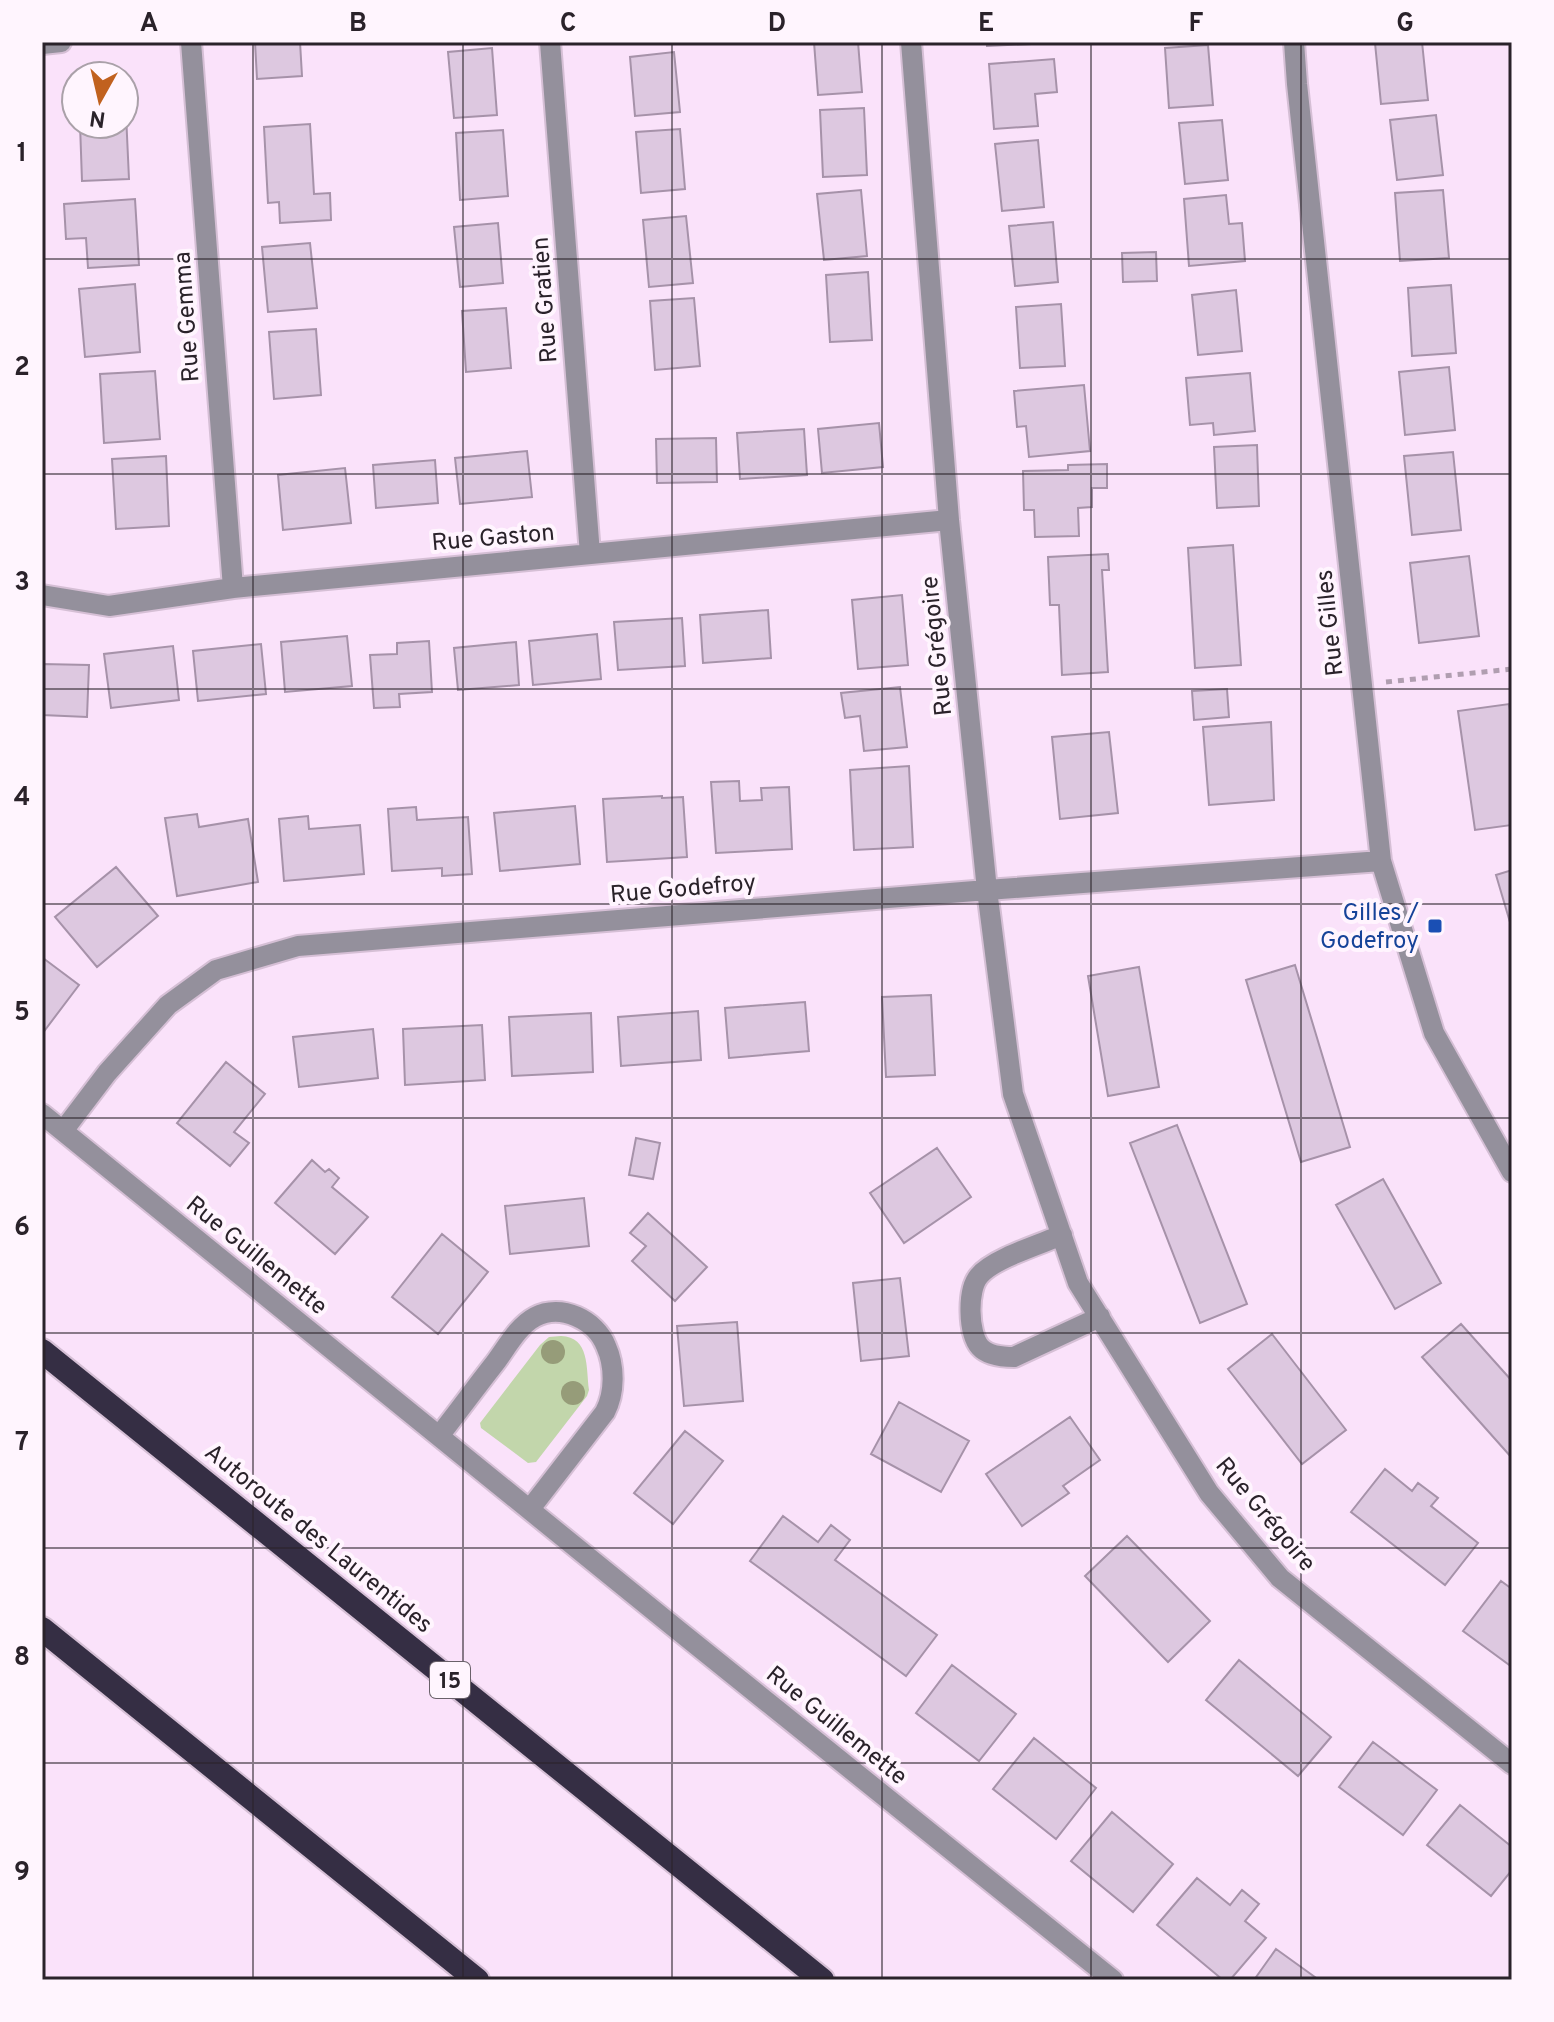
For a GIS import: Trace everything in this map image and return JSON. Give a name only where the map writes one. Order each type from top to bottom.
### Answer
[{"type":"highway","name":"Autoroute des Laurentides","points":[[42,1351],[822,1980]]},
{"type":"highway","points":[[42,1629],[477,1980]]},
{"type":"street","points":[[42,44],[61,42]]},
{"type":"street","name":"Rue Gemma","points":[[191,42],[233,588]]},
{"type":"street","name":"Rue Gratien","points":[[550,42],[590,554]]},
{"type":"street","name":"Rue Grégoire","points":[[911,42],[949,520],[987,890],[1013,1094],[1078,1283],[1209,1493],[1280,1578],[1512,1764]]},
{"type":"street","name":"Rue Gilles","points":[[1294,42],[1381,861],[1434,1033],[1512,1172]]},
{"type":"street","name":"Rue Gaston","points":[[42,595],[109,606],[233,588],[949,520]]},
{"type":"street","name":"Rue Godefroy","points":[[63,1131],[107,1073],[168,1005],[216,970],[298,946],[1381,861]]},
{"type":"street","name":"Rue Guillemette","points":[[42,1114],[1113,1980]]},
{"type":"street","points":[[1062,1235],[992,1265],[978,1277],[971,1295],[973,1331],[981,1348],[1000,1357],[1014,1357],[1100,1317]]},
{"type":"street","points":[[439,1436],[524,1324],[546,1312],[558,1311],[581,1318],[598,1332],[606,1344],[611,1359],[611,1401],[530,1509]]},
{"type":"path","points":[[1362,685],[1512,669]]},
{"type":"green space","points":[[561,1336],[577,1342],[582,1348],[589,1390],[536,1462],[528,1463],[481,1428],[480,1423],[540,1345],[549,1337]]},
{"type":"building","points":[[255,42],[300,42],[302,76],[257,79]]},
{"type":"building","points":[[814,42],[858,42],[862,92],[818,95]]},
{"type":"building","points":[[987,42],[1031,42],[1031,44],[987,46]]},
{"type":"building","points":[[1422,42],[1428,100],[1381,104],[1375,43]]},
{"type":"building","points":[[1208,45],[1213,105],[1169,108],[1165,48]]},
{"type":"building","points":[[492,48],[497,115],[454,118],[448,52]]},
{"type":"building","points":[[674,52],[680,112],[635,116],[630,57]]},
{"type":"building","points":[[1054,59],[1057,92],[1035,94],[1038,126],[994,129],[989,64]]},
{"type":"building","points":[[864,108],[867,175],[823,177],[820,110]]},
{"type":"building","points":[[1436,115],[1443,175],[1397,180],[1390,120]]},
{"type":"building","points":[[1222,120],[1228,180],[1185,184],[1179,123]]},
{"type":"building","points":[[310,124],[314,194],[330,193],[331,220],[280,223],[279,202],[268,203],[264,127]]},
{"type":"building","points":[[680,129],[685,189],[641,193],[636,132]]},
{"type":"building","points":[[503,130],[508,196],[460,200],[456,133]]},
{"type":"building","points":[[81,140],[127,140],[129,179],[82,181]]},
{"type":"building","points":[[1038,140],[1044,207],[1002,211],[995,144]]},
{"type":"building","points":[[861,190],[867,256],[824,260],[817,194]]},
{"type":"building","points":[[1443,190],[1449,258],[1400,261],[1395,193]]},
{"type":"building","points":[[1226,195],[1229,224],[1242,223],[1245,261],[1189,266],[1184,199]]},
{"type":"building","points":[[135,199],[139,265],[88,268],[86,238],[66,239],[64,204]]},
{"type":"building","points":[[686,216],[693,283],[649,287],[643,220]]},
{"type":"building","points":[[1053,222],[1058,282],[1015,286],[1009,226]]},
{"type":"building","points":[[498,223],[503,283],[460,287],[454,227]]},
{"type":"building","points":[[310,243],[317,308],[268,312],[262,247]]},
{"type":"building","points":[[1156,252],[1157,281],[1123,282],[1122,253]]},
{"type":"building","points":[[868,272],[872,340],[830,342],[826,275]]},
{"type":"building","points":[[135,284],[140,352],[85,357],[79,289]]},
{"type":"building","points":[[1451,285],[1456,353],[1412,356],[1408,288]]},
{"type":"building","points":[[1236,290],[1242,351],[1198,355],[1192,295]]},
{"type":"building","points":[[694,298],[700,366],[655,370],[650,301]]},
{"type":"building","points":[[1061,304],[1065,366],[1020,368],[1016,307]]},
{"type":"building","points":[[506,308],[511,368],[466,372],[462,311]]},
{"type":"building","points":[[316,329],[321,395],[274,399],[269,332]]},
{"type":"building","points":[[1449,367],[1455,430],[1405,435],[1399,372]]},
{"type":"building","points":[[155,371],[160,439],[104,443],[100,374]]},
{"type":"building","points":[[1250,373],[1255,431],[1214,435],[1213,423],[1190,425],[1186,378]]},
{"type":"building","points":[[1084,385],[1090,451],[1029,457],[1026,426],[1017,427],[1014,391]]},
{"type":"building","points":[[879,423],[883,467],[822,473],[818,429]]},
{"type":"building","points":[[804,429],[807,475],[740,479],[737,433]]},
{"type":"building","points":[[716,438],[717,482],[657,483],[656,439]]},
{"type":"building","points":[[1257,445],[1259,506],[1217,508],[1214,447]]},
{"type":"building","points":[[527,451],[532,497],[460,504],[455,458]]},
{"type":"building","points":[[1453,452],[1461,530],[1412,535],[1404,456]]},
{"type":"building","points":[[166,456],[169,526],[116,529],[112,459]]},
{"type":"building","points":[[435,460],[438,503],[376,508],[373,465]]},
{"type":"building","points":[[1107,464],[1107,488],[1092,488],[1092,507],[1078,508],[1079,536],[1035,537],[1034,510],[1024,510],[1023,471],[1068,470],[1068,465]]},
{"type":"building","points":[[345,468],[351,523],[283,530],[278,475]]},
{"type":"building","points":[[1233,545],[1241,665],[1195,668],[1188,548]]},
{"type":"building","points":[[1108,554],[1109,570],[1102,570],[1108,672],[1062,675],[1059,605],[1050,605],[1048,557]]},
{"type":"building","points":[[1469,556],[1479,636],[1419,643],[1410,563]]},
{"type":"building","points":[[902,595],[908,665],[858,669],[852,600]]},
{"type":"building","points":[[768,610],[771,658],[703,663],[700,615]]},
{"type":"building","points":[[682,618],[685,666],[618,670],[614,622]]},
{"type":"building","points":[[597,634],[601,679],[533,685],[529,641]]},
{"type":"building","points":[[347,636],[352,686],[285,692],[281,642]]},
{"type":"building","points":[[429,641],[432,692],[399,694],[400,707],[374,708],[370,655],[397,654],[397,643]]},
{"type":"building","points":[[516,642],[519,685],[458,690],[454,648]]},
{"type":"building","points":[[261,644],[266,694],[198,701],[193,651]]},
{"type":"building","points":[[173,646],[179,700],[111,708],[104,654]]},
{"type":"building","points":[[42,664],[89,665],[87,717],[42,715]]},
{"type":"building","points":[[900,687],[907,747],[864,751],[860,716],[845,718],[841,693]]},
{"type":"building","points":[[1227,689],[1229,717],[1194,720],[1192,691]]},
{"type":"building","points":[[1509,704],[1512,723],[1512,825],[1475,830],[1458,711]]},
{"type":"building","points":[[1271,722],[1274,800],[1209,805],[1203,727]]},
{"type":"building","points":[[1109,732],[1118,813],[1060,819],[1052,737]]},
{"type":"building","points":[[909,766],[913,847],[854,850],[850,770]]},
{"type":"building","points":[[739,781],[740,801],[762,800],[761,788],[789,787],[792,849],[716,853],[711,782]]},
{"type":"building","points":[[683,797],[687,857],[607,862],[603,799]]},
{"type":"building","points":[[575,806],[580,864],[500,871],[494,813]]},
{"type":"building","points":[[416,807],[417,820],[468,817],[472,874],[442,876],[442,868],[392,871],[388,809]]},
{"type":"building","points":[[197,814],[199,827],[248,819],[258,882],[177,896],[165,818]]},
{"type":"building","points":[[308,816],[309,829],[360,825],[364,874],[284,881],[279,819]]},
{"type":"building","points":[[116,867],[158,916],[97,967],[55,917]]},
{"type":"building","points":[[1512,870],[1512,929],[1496,875]]},
{"type":"building","points":[[42,960],[79,985],[42,1034]]},
{"type":"building","points":[[1295,965],[1350,1147],[1301,1162],[1246,980]]},
{"type":"building","points":[[1139,967],[1159,1087],[1108,1096],[1088,976]]},
{"type":"building","points":[[931,995],[935,1075],[886,1077],[882,997]]},
{"type":"building","points":[[805,1002],[809,1051],[729,1058],[725,1008]]},
{"type":"building","points":[[698,1011],[701,1060],[621,1066],[618,1017]]},
{"type":"building","points":[[591,1013],[593,1072],[512,1076],[509,1017]]},
{"type":"building","points":[[482,1025],[485,1080],[405,1085],[403,1029]]},
{"type":"building","points":[[373,1029],[378,1078],[299,1087],[293,1037]]},
{"type":"building","points":[[226,1062],[265,1094],[234,1132],[249,1143],[230,1166],[177,1123]]},
{"type":"building","points":[[1177,1125],[1247,1304],[1200,1323],[1130,1143]]},
{"type":"building","points":[[636,1138],[660,1143],[653,1179],[629,1175]]},
{"type":"building","points":[[937,1148],[971,1197],[904,1243],[870,1193]]},
{"type":"building","points":[[312,1160],[325,1172],[329,1169],[339,1178],[332,1187],[368,1217],[335,1254],[275,1203]]},
{"type":"building","points":[[1383,1179],[1441,1283],[1395,1309],[1336,1205]]},
{"type":"building","points":[[584,1198],[589,1246],[510,1254],[505,1206]]},
{"type":"building","points":[[648,1213],[707,1267],[675,1301],[632,1261],[646,1246],[630,1233]]},
{"type":"building","points":[[442,1234],[488,1272],[438,1334],[392,1297]]},
{"type":"building","points":[[900,1278],[909,1356],[861,1361],[853,1283]]},
{"type":"building","points":[[737,1322],[743,1401],[684,1406],[677,1326]]},
{"type":"building","points":[[1461,1324],[1512,1381],[1512,1458],[1422,1357]]},
{"type":"building","points":[[1272,1334],[1346,1430],[1302,1464],[1228,1369]]},
{"type":"building","points":[[899,1402],[969,1441],[941,1492],[871,1454]]},
{"type":"building","points":[[1070,1417],[1100,1460],[1063,1486],[1069,1493],[1022,1526],[986,1474]]},
{"type":"building","points":[[685,1431],[723,1461],[673,1524],[634,1493]]},
{"type":"building","points":[[1385,1469],[1412,1491],[1418,1483],[1438,1498],[1431,1506],[1478,1543],[1445,1585],[1351,1512]]},
{"type":"building","points":[[783,1516],[818,1542],[831,1525],[850,1540],[835,1560],[937,1635],[906,1676],[750,1561]]},
{"type":"building","points":[[1127,1536],[1210,1621],[1168,1662],[1085,1576]]},
{"type":"building","points":[[1501,1581],[1512,1589],[1512,1667],[1463,1631]]},
{"type":"building","points":[[1239,1660],[1331,1737],[1298,1776],[1206,1700]]},
{"type":"building","points":[[952,1665],[1016,1714],[979,1761],[916,1713]]},
{"type":"building","points":[[1034,1738],[1096,1788],[1056,1839],[993,1789]]},
{"type":"building","points":[[1373,1742],[1437,1790],[1403,1835],[1339,1787]]},
{"type":"building","points":[[1460,1805],[1512,1847],[1512,1870],[1491,1896],[1427,1845]]},
{"type":"building","points":[[1112,1812],[1173,1864],[1133,1912],[1071,1861]]},
{"type":"building","points":[[1197,1878],[1230,1905],[1242,1890],[1259,1904],[1245,1921],[1266,1938],[1230,1980],[1223,1980],[1157,1925]]},
{"type":"building","points":[[1276,1949],[1319,1980],[1254,1980]]},
{"type":"place","name":"Gilles / Godefroy","points":[[1435,926]]}]
